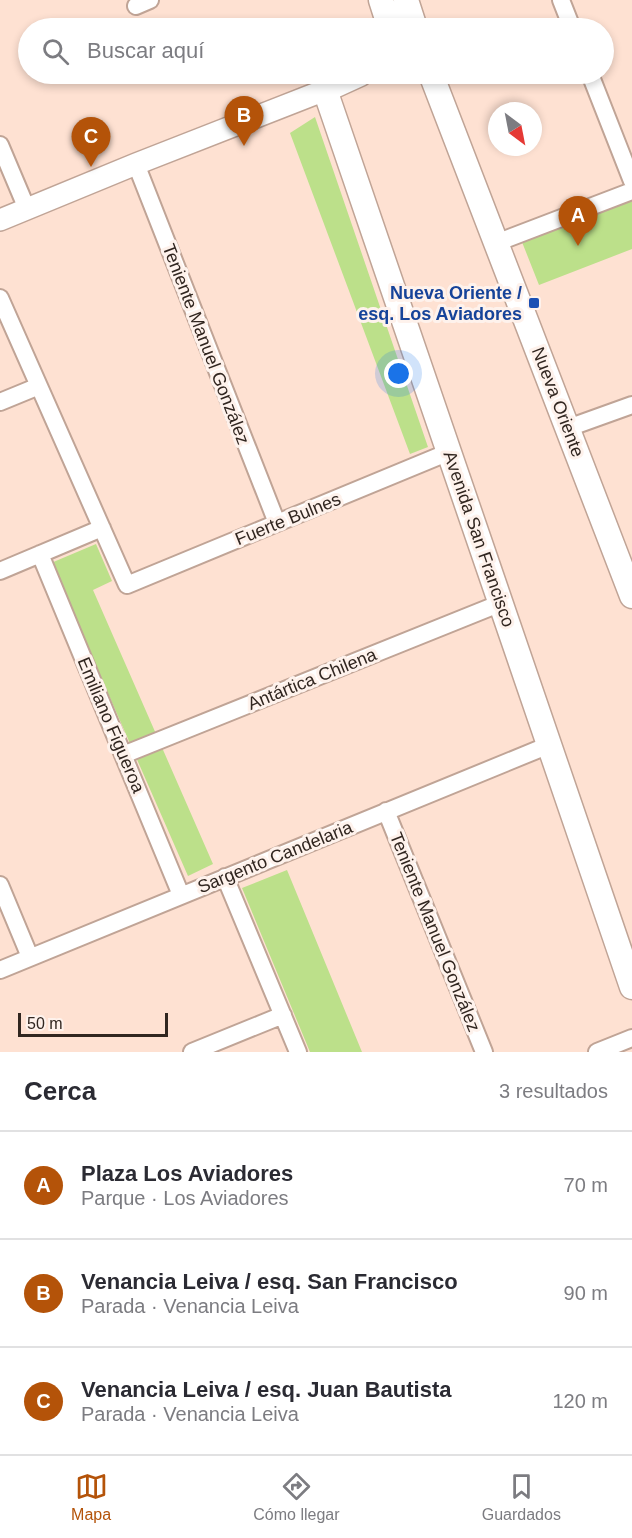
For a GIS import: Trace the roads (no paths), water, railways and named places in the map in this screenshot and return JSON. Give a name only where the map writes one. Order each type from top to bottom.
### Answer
[{"type":"main road","points":[[381,0],[387,18]]},
{"type":"main road","points":[[406,0],[412,18]]},
{"type":"main road","points":[[326,90],[339,84]]},
{"type":"main road","name":"Nueva Oriente","points":[[435,84],[632,596]]},
{"type":"main road","name":"Avenida San Francisco","points":[[326,90],[632,987]]},
{"type":"street","points":[[561,0],[569,18]]},
{"type":"street","points":[[594,84],[632,181]]},
{"type":"street","points":[[0,220],[326,90]]},
{"type":"street","points":[[0,145],[27,208]]},
{"type":"street","name":"Teniente Manuel González","points":[[136,164],[277,523]]},
{"type":"street","points":[[496,243],[632,191]]},
{"type":"street","points":[[0,298],[102,528],[0,571]]},
{"type":"street","points":[[0,402],[39,386]]},
{"type":"street","points":[[568,428],[632,405]]},
{"type":"street","name":"Fuerte Bulnes","points":[[102,528],[127,585],[449,452]]},
{"type":"street","name":"Emiliano Figueroa","points":[[40,554],[182,895]]},
{"type":"street","name":"Antártica Chilena","points":[[123,755],[501,603]]},
{"type":"street","name":"Sargento Candelaria","points":[[0,970],[549,745]]},
{"type":"street","name":"Teniente Manuel González","points":[[386,812],[484,1052]]},
{"type":"street","points":[[225,877],[298,1052]]},
{"type":"street","points":[[0,885],[30,957]]},
{"type":"street","points":[[192,1052],[283,1015]]},
{"type":"street","points":[[597,1052],[632,1038]]},
{"type":"place","name":"Venancia Leiva / esq. San Francisco","points":[[244,146]]},
{"type":"place","name":"Venancia Leiva / esq. Juan Bautista","points":[[91,167]]},
{"type":"place","name":"Plaza Los Aviadores","points":[[578,246]]},
{"type":"place","name":"Nueva Oriente / esq. Los Aviadores","points":[[534,303]]}]
